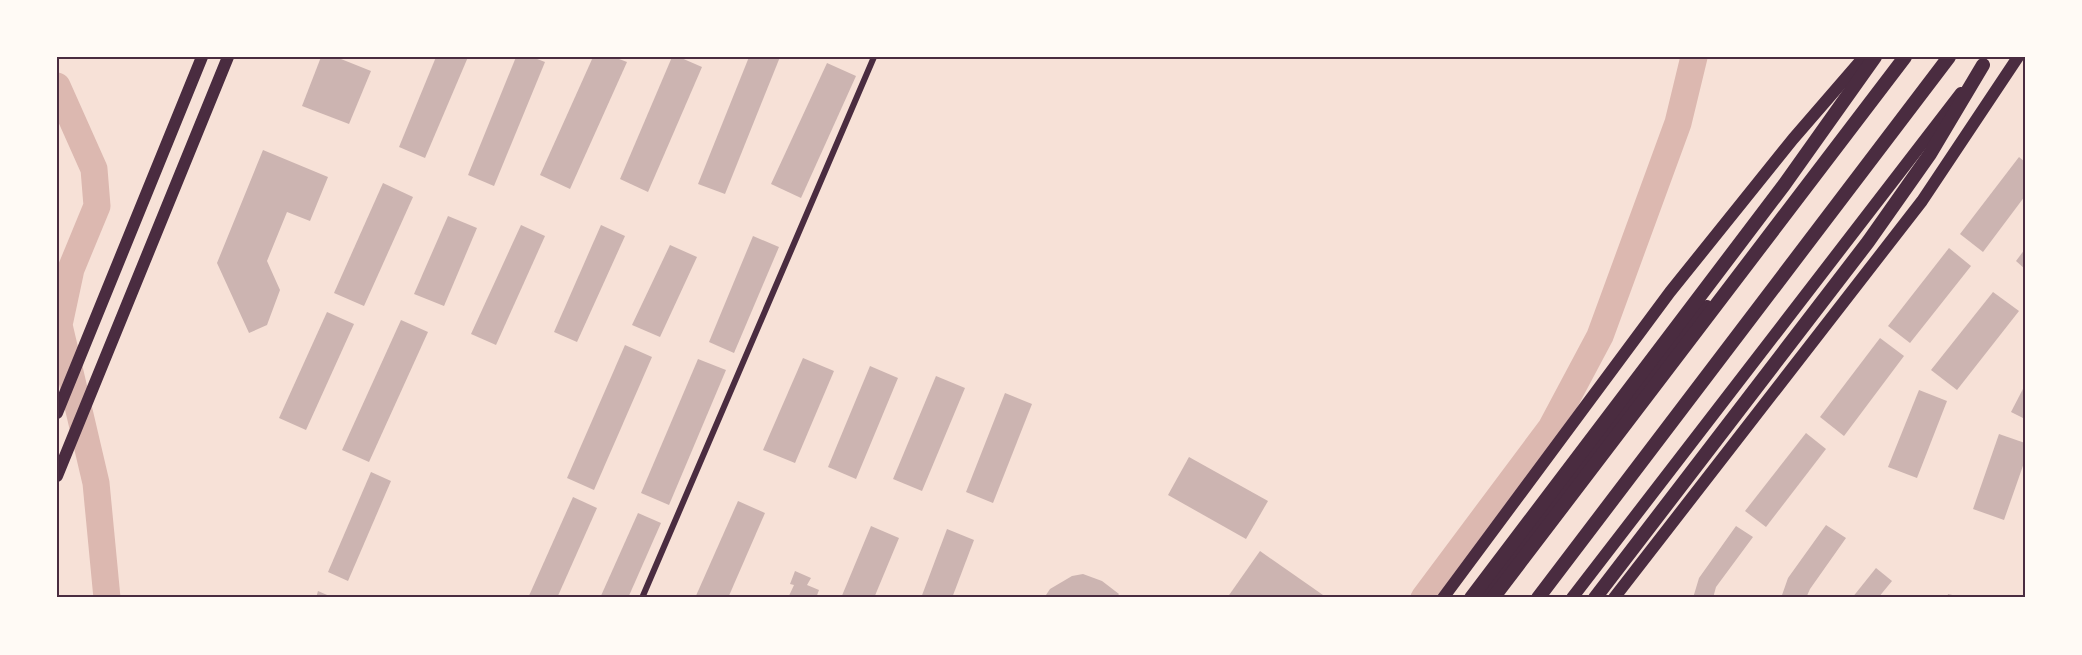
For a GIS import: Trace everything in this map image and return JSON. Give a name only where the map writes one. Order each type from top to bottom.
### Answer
[{"type":"highway","points":[[1471,598],[1784,185],[1875,57]]},
{"type":"highway","points":[[1493,598],[1905,57]]},
{"type":"highway","points":[[1538,598],[1949,57]]},
{"type":"highway","points":[[1595,598],[1868,242],[1930,154],[1986,61]]},
{"type":"main road","points":[[57,413],[202,57]]},
{"type":"main road","points":[[57,476],[228,57]]},
{"type":"main road","points":[[1443,598],[1670,292],[1793,139],[1864,57]]},
{"type":"main road","points":[[1484,598],[1897,57]]},
{"type":"main road","points":[[1614,598],[1922,201],[2018,57]]},
{"type":"main road","points":[[1572,598],[1804,294],[1986,61]]},
{"type":"street","points":[[642,598],[874,57]]},
{"type":"building","points":[[321,57],[336,57],[371,71],[349,124],[302,106]]},
{"type":"building","points":[[436,57],[468,57],[425,158],[399,147]]},
{"type":"building","points":[[516,57],[532,57],[545,62],[494,186],[468,175]]},
{"type":"building","points":[[593,57],[614,57],[627,62],[570,189],[540,175]]},
{"type":"building","points":[[672,57],[679,57],[702,67],[648,192],[620,179]]},
{"type":"building","points":[[749,57],[780,57],[725,194],[698,184]]},
{"type":"building","points":[[827,63],[856,76],[801,198],[771,184]]},
{"type":"building","points":[[263,150],[328,177],[310,221],[287,212],[267,261],[280,290],[267,325],[249,333],[217,263]]},
{"type":"building","points":[[2019,157],[2025,162],[2025,196],[1983,252],[1960,234]]},
{"type":"building","points":[[383,183],[413,197],[364,306],[334,293]]},
{"type":"building","points":[[448,216],[477,228],[444,306],[414,294]]},
{"type":"building","points":[[521,225],[545,236],[496,345],[471,334]]},
{"type":"building","points":[[601,225],[625,236],[577,342],[554,332]]},
{"type":"building","points":[[753,236],[779,247],[734,353],[709,342]]},
{"type":"building","points":[[670,245],[697,257],[660,337],[632,325]]},
{"type":"building","points":[[1949,248],[1971,266],[1910,343],[1888,326]]},
{"type":"building","points":[[2025,249],[2025,269],[2016,261]]},
{"type":"building","points":[[1993,292],[2019,311],[1957,390],[1931,370]]},
{"type":"building","points":[[327,312],[354,324],[306,430],[279,418]]},
{"type":"building","points":[[401,320],[428,332],[369,462],[342,450]]},
{"type":"building","points":[[1880,338],[1904,356],[1844,436],[1820,417]]},
{"type":"building","points":[[625,345],[652,357],[594,490],[567,478]]},
{"type":"building","points":[[803,358],[834,371],[795,463],[763,450]]},
{"type":"building","points":[[698,359],[726,370],[669,505],[641,493]]},
{"type":"building","points":[[870,366],[898,378],[856,479],[828,467]]},
{"type":"building","points":[[936,376],[965,388],[922,491],[893,479]]},
{"type":"building","points":[[2025,385],[2025,419],[2011,412]]},
{"type":"building","points":[[1919,390],[1947,401],[1917,478],[1888,467]]},
{"type":"building","points":[[1005,393],[1032,404],[993,503],[966,492]]},
{"type":"building","points":[[1806,433],[1826,449],[1766,527],[1745,511]]},
{"type":"building","points":[[1999,434],[2025,443],[2025,460],[2004,520],[1973,509]]},
{"type":"building","points":[[1189,457],[1268,501],[1246,539],[1168,495]]},
{"type":"building","points":[[371,472],[391,481],[348,581],[328,572]]},
{"type":"building","points":[[573,497],[597,508],[557,598],[528,598]]},
{"type":"building","points":[[738,501],[765,513],[728,598],[695,598]]},
{"type":"building","points":[[638,513],[661,523],[628,598],[600,598]]},
{"type":"building","points":[[1826,525],[1846,538],[1806,598],[1781,598],[1788,578]]},
{"type":"building","points":[[871,526],[899,538],[874,598],[841,598]]},
{"type":"building","points":[[1736,526],[1753,537],[1716,587],[1713,598],[1693,598],[1699,578]]},
{"type":"building","points":[[947,529],[974,540],[952,598],[921,598]]},
{"type":"building","points":[[1260,551],[1323,595],[1321,598],[1227,598]]},
{"type":"building","points":[[1876,568],[1892,581],[1878,598],[1852,598]]},
{"type":"building","points":[[795,571],[811,578],[807,585],[819,590],[816,598],[788,598],[794,585],[790,584]]},
{"type":"building","points":[[1083,574],[1102,581],[1119,594],[1116,598],[1044,598],[1050,589],[1072,576]]},
{"type":"building","points":[[318,591],[334,598],[316,598]]},
{"type":"building","points":[[1948,594],[1961,597],[1961,598],[1947,598]]},
{"type":"waterway","points":[[1424,598],[1551,428],[1600,336],[1678,123],[1694,57]]},
{"type":"waterway","points":[[57,86],[94,169],[97,206],[71,269],[59,325],[96,483],[107,598]]}]
